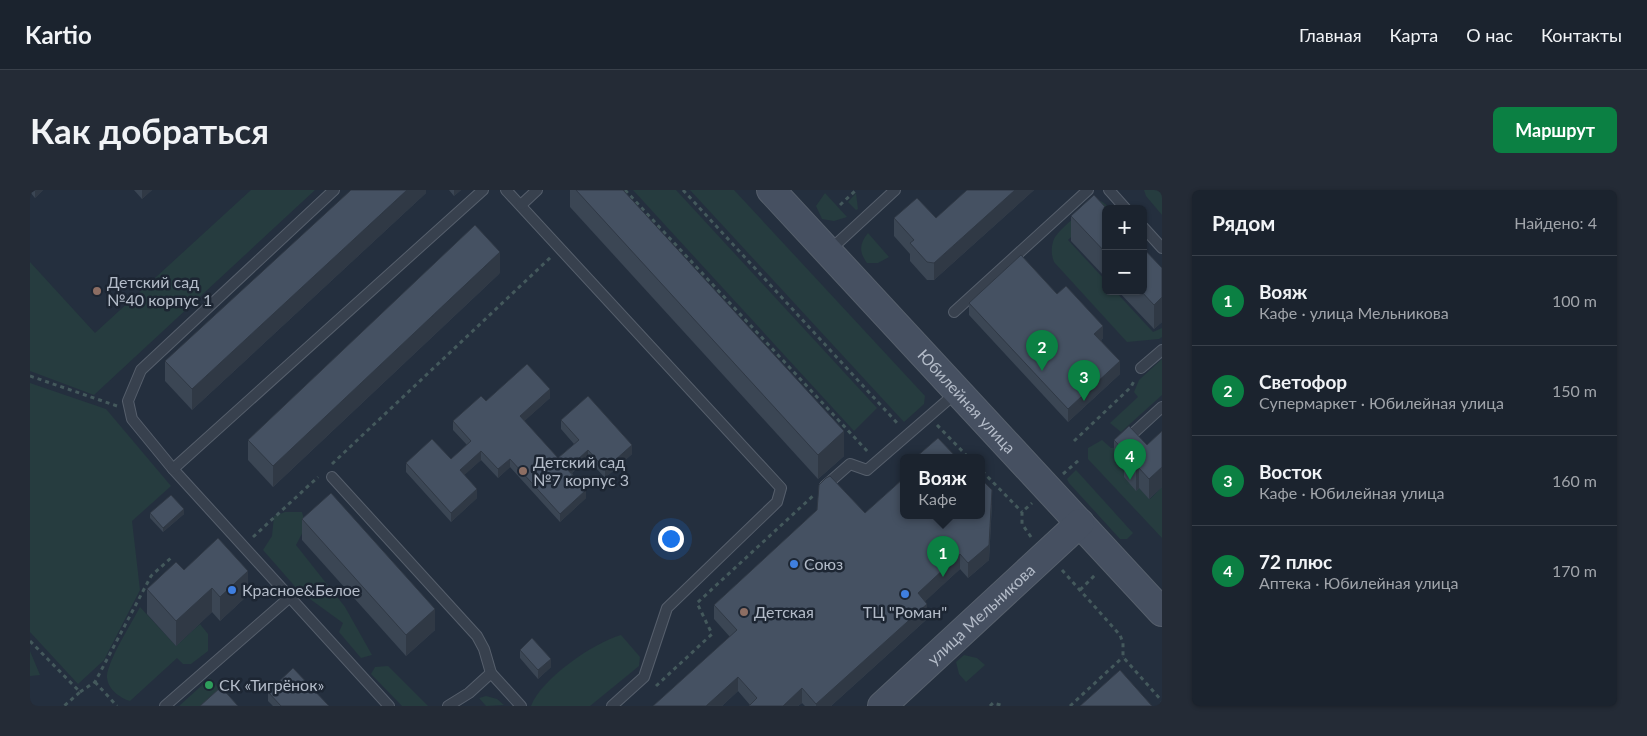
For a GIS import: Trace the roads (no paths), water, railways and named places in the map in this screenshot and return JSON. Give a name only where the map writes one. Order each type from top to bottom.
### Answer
[{"type":"main road","name":"Юбилейная улица","points":[[771,190],[1162,612]]},
{"type":"main road","name":"улица Мельникова","points":[[882,706],[1080,523]]},
{"type":"lane","points":[[334,190],[141,370],[128,401],[132,419],[173,469],[389,706]]},
{"type":"lane","points":[[173,469],[483,190]]},
{"type":"lane","points":[[506,190],[781,488],[777,502],[667,608],[644,677],[612,706]]},
{"type":"lane","points":[[521,205],[537,190]]},
{"type":"lane","points":[[828,252],[895,190]]},
{"type":"lane","points":[[954,312],[1088,190]]},
{"type":"lane","points":[[1109,190],[1122,205]]},
{"type":"lane","points":[[1147,231],[1162,248]]},
{"type":"lane","points":[[1141,368],[1162,350]]},
{"type":"lane","points":[[825,486],[850,464],[867,470],[958,391]]},
{"type":"lane","points":[[1128,438],[1162,407]]},
{"type":"lane","points":[[332,477],[477,636],[484,649],[491,674],[522,706]]},
{"type":"lane","points":[[165,706],[290,597]]},
{"type":"lane","points":[[448,706],[469,693],[491,674]]},
{"type":"place","name":"Детский сад №40 корпус 1","points":[[97,291]]},
{"type":"place","name":"Светофор","points":[[1042,371]]},
{"type":"place","name":"Восток","points":[[1084,401]]},
{"type":"place","name":"Детский сад №7 корпус 3","points":[[523,471]]},
{"type":"place","name":"72 плюс","points":[[1130,480]]},
{"type":"place","name":"Союз","points":[[794,564]]},
{"type":"place","name":"Вояж","points":[[943,577]]},
{"type":"place","name":"Красное&Белое","points":[[232,590]]},
{"type":"place","name":"ТЦ \"Роман\"","points":[[905,594]]},
{"type":"place","name":"Детская","points":[[744,612]]},
{"type":"place","name":"СК «Тигрёнок»","points":[[209,685]]}]
